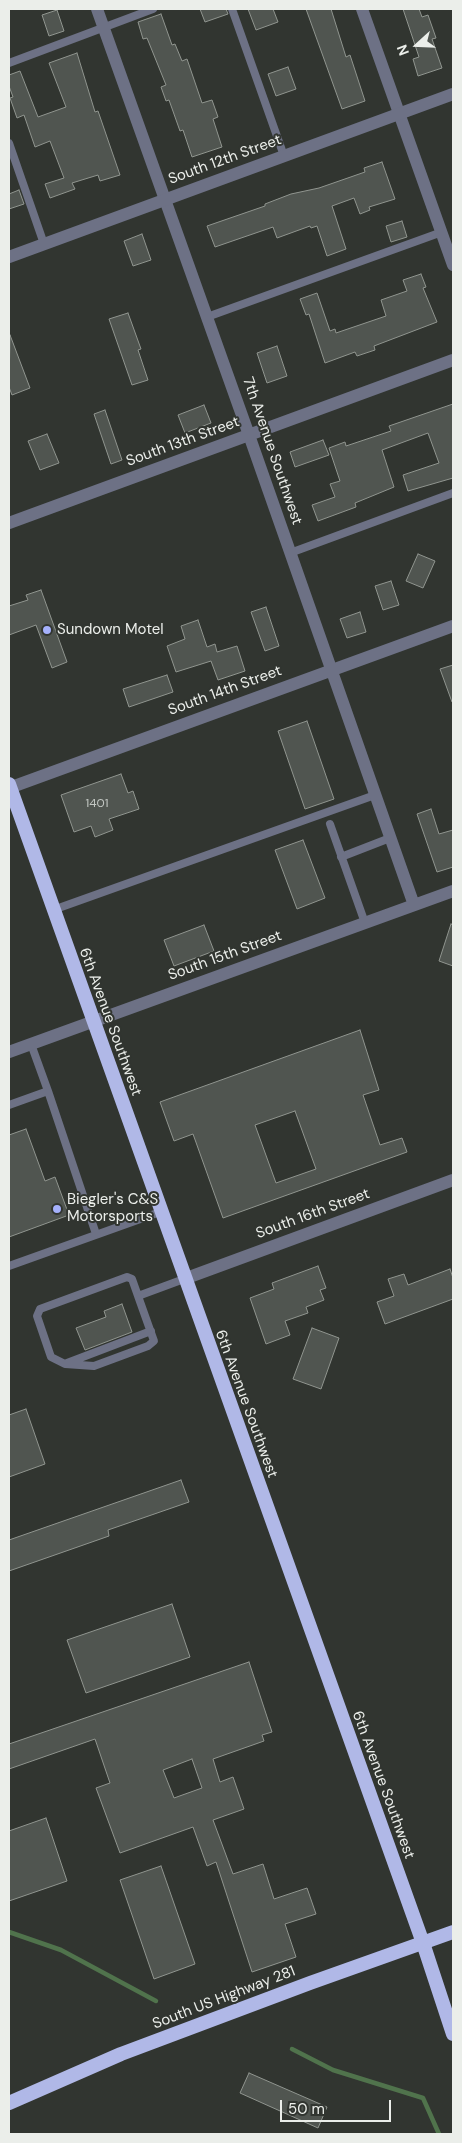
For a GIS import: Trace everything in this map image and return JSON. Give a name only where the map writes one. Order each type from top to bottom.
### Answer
[{"type":"highway","name":"6th Avenue Southwest","points":[[9,786],[423,1943],[453,2034]]},
{"type":"highway","name":"South US Highway 281","points":[[9,2103],[130,2050],[453,1932]]},
{"type":"street","name":"7th Avenue Southwest","points":[[97,9],[414,905]]},
{"type":"street","points":[[362,9],[453,265]]},
{"type":"street","name":"South 12th Street","points":[[9,257],[453,94]]},
{"type":"street","name":"South 13th Street","points":[[9,523],[453,360]]},
{"type":"street","name":"South 14th Street","points":[[9,786],[453,626]]},
{"type":"street","name":"South 15th Street","points":[[9,1052],[453,891]]},
{"type":"street","name":"South 16th Street","points":[[184,1279],[453,1180]]},
{"type":"lane","points":[[9,63],[103,26],[153,9]]},
{"type":"lane","points":[[232,9],[284,156]]},
{"type":"lane","points":[[9,143],[44,244]]},
{"type":"lane","points":[[207,317],[442,232]]},
{"type":"lane","points":[[290,553],[453,494]]},
{"type":"lane","points":[[53,910],[375,795]]},
{"type":"lane","points":[[330,824],[365,923]]},
{"type":"lane","points":[[342,857],[390,838]]},
{"type":"lane","points":[[32,1044],[96,1234]]},
{"type":"lane","points":[[9,1105],[48,1091]]},
{"type":"lane","points":[[9,1266],[160,1212]]},
{"type":"lane","points":[[127,1277],[132,1279],[151,1331],[154,1341],[148,1346],[94,1366],[65,1364],[51,1357],[38,1316],[40,1309],[127,1277]]},
{"type":"lane","points":[[138,1296],[184,1279]]},
{"type":"lane","points":[[65,1364],[151,1331]]},
{"type":"building","points":[[200,9],[226,9],[228,14],[205,22]]},
{"type":"building","points":[[248,9],[273,9],[278,22],[256,30]]},
{"type":"building","points":[[306,9],[331,9],[346,57],[350,55],[365,101],[342,109]]},
{"type":"building","points":[[403,9],[419,9],[422,17],[428,15],[436,38],[432,39],[442,68],[418,76],[413,59],[419,57]]},
{"type":"building","points":[[57,10],[64,31],[49,36],[42,15]]},
{"type":"building","points":[[161,14],[172,45],[175,44],[182,61],[187,59],[202,103],[212,100],[218,117],[213,119],[222,147],[192,157],[183,130],[180,131],[169,100],[166,101],[161,87],[166,85],[147,38],[143,39],[138,22]]},
{"type":"building","points":[[77,53],[95,112],[98,111],[120,175],[100,181],[98,175],[72,183],[75,189],[50,198],[45,184],[64,178],[50,141],[35,147],[24,115],[17,118],[10,98],[13,97],[9,86],[9,75],[20,71],[38,117],[66,107],[49,63]]},
{"type":"building","points":[[288,67],[296,89],[276,96],[268,74]]},
{"type":"building","points":[[382,162],[395,199],[369,207],[370,210],[360,214],[354,198],[332,206],[346,249],[327,256],[317,226],[311,228],[310,226],[277,238],[273,227],[215,247],[207,226],[265,206],[265,204],[291,194],[319,188],[365,172],[364,168]]},
{"type":"building","points":[[19,190],[24,204],[9,209],[9,194]]},
{"type":"building","points":[[402,221],[407,237],[391,242],[386,226]]},
{"type":"building","points":[[142,234],[151,260],[133,266],[124,241]]},
{"type":"building","points":[[421,274],[426,287],[423,288],[437,322],[374,346],[375,350],[357,356],[355,352],[325,363],[309,314],[306,315],[300,299],[317,293],[330,331],[335,329],[336,333],[386,316],[381,300],[407,291],[403,280]]},
{"type":"building","points":[[128,313],[141,349],[138,350],[148,380],[132,385],[109,319]]},
{"type":"building","points":[[10,335],[30,388],[12,395],[9,387]]},
{"type":"building","points":[[277,346],[287,376],[267,383],[257,353]]},
{"type":"building","points":[[453,404],[453,478],[408,491],[403,475],[439,463],[428,433],[382,450],[394,487],[355,503],[356,507],[318,521],[312,505],[335,497],[330,484],[340,481],[329,448],[345,442],[346,446],[391,431],[389,426]]},
{"type":"building","points":[[204,405],[211,423],[185,433],[178,415]]},
{"type":"building","points":[[105,410],[122,460],[111,464],[94,414]]},
{"type":"building","points":[[47,434],[59,463],[40,470],[28,441]]},
{"type":"building","points":[[323,440],[329,455],[295,467],[290,452]]},
{"type":"building","points":[[418,554],[435,561],[423,588],[406,581]]},
{"type":"building","points":[[391,581],[399,605],[383,610],[375,586]]},
{"type":"building","name":"Sundown Motel","points":[[41,590],[67,662],[52,668],[36,625],[9,635],[9,606],[28,600],[26,595]]},
{"type":"building","points":[[266,607],[279,646],[265,651],[251,612]]},
{"type":"building","points":[[360,612],[366,632],[347,638],[340,619]]},
{"type":"building","points":[[198,620],[207,647],[215,644],[217,652],[237,646],[245,671],[218,680],[211,661],[176,672],[167,646],[185,639],[181,626]]},
{"type":"building","points":[[453,665],[453,702],[452,702],[440,669]]},
{"type":"building","points":[[167,675],[173,692],[129,707],[123,689]]},
{"type":"building","points":[[307,721],[334,799],[305,809],[278,731]]},
{"type":"building","points":[[121,774],[128,793],[133,791],[139,809],[109,819],[113,830],[95,837],[91,826],[74,832],[61,795]]},
{"type":"building","points":[[431,809],[439,834],[453,830],[453,867],[437,872],[417,814]]},
{"type":"building","points":[[303,840],[325,898],[297,909],[275,850]]},
{"type":"building","points":[[451,924],[453,925],[453,966],[439,961]]},
{"type":"building","points":[[204,925],[214,951],[174,966],[164,940]]},
{"type":"building","points":[[360,1030],[379,1090],[363,1095],[380,1145],[402,1138],[407,1152],[223,1218],[193,1134],[174,1141],[160,1102]],"holes":[[[295,1111],[316,1169],[276,1183],[255,1125]]]},
{"type":"building","points":[[26,1129],[45,1181],[55,1177],[69,1215],[9,1237],[9,1135]]},
{"type":"building","points":[[318,1266],[326,1288],[320,1290],[324,1300],[306,1307],[308,1313],[285,1321],[290,1335],[266,1344],[250,1298],[274,1289],[272,1283]]},
{"type":"building","points":[[450,1269],[453,1278],[453,1299],[385,1324],[377,1302],[394,1296],[388,1279],[404,1274],[408,1285]]},
{"type":"building","points":[[122,1304],[132,1332],[85,1350],[76,1328],[106,1317],[104,1311]]},
{"type":"building","points":[[312,1328],[339,1338],[321,1389],[293,1379]]},
{"type":"building","points":[[26,1409],[45,1464],[9,1477],[9,1415]]},
{"type":"building","points":[[181,1480],[189,1502],[108,1530],[109,1536],[9,1571],[9,1540]]},
{"type":"building","points":[[172,1604],[190,1657],[86,1693],[67,1640]]},
{"type":"building","points":[[249,1662],[272,1732],[262,1735],[264,1741],[213,1759],[220,1782],[233,1777],[244,1809],[213,1820],[233,1874],[263,1864],[274,1899],[307,1888],[316,1914],[285,1924],[296,1957],[252,1972],[216,1862],[207,1866],[193,1827],[120,1853],[96,1788],[110,1783],[95,1739],[9,1769],[9,1744]],"holes":[[[192,1759],[202,1788],[174,1798],[163,1770]]]},
{"type":"building","points":[[46,1818],[67,1881],[9,1901],[9,1831]]},
{"type":"building","points":[[161,1866],[195,1964],[154,1979],[120,1880]]},
{"type":"building","points":[[249,2073],[327,2107],[318,2128],[240,2093]]},
{"type":"waterway","points":[[9,1932],[61,1950],[156,2001]]},
{"type":"waterway","points":[[292,2049],[333,2070],[423,2098],[439,2134]]},
{"type":"place","name":"Sundown Motel","points":[[47,630]]},
{"type":"place","name":"Biegler's C&S Motorsports","points":[[57,1209]]}]
